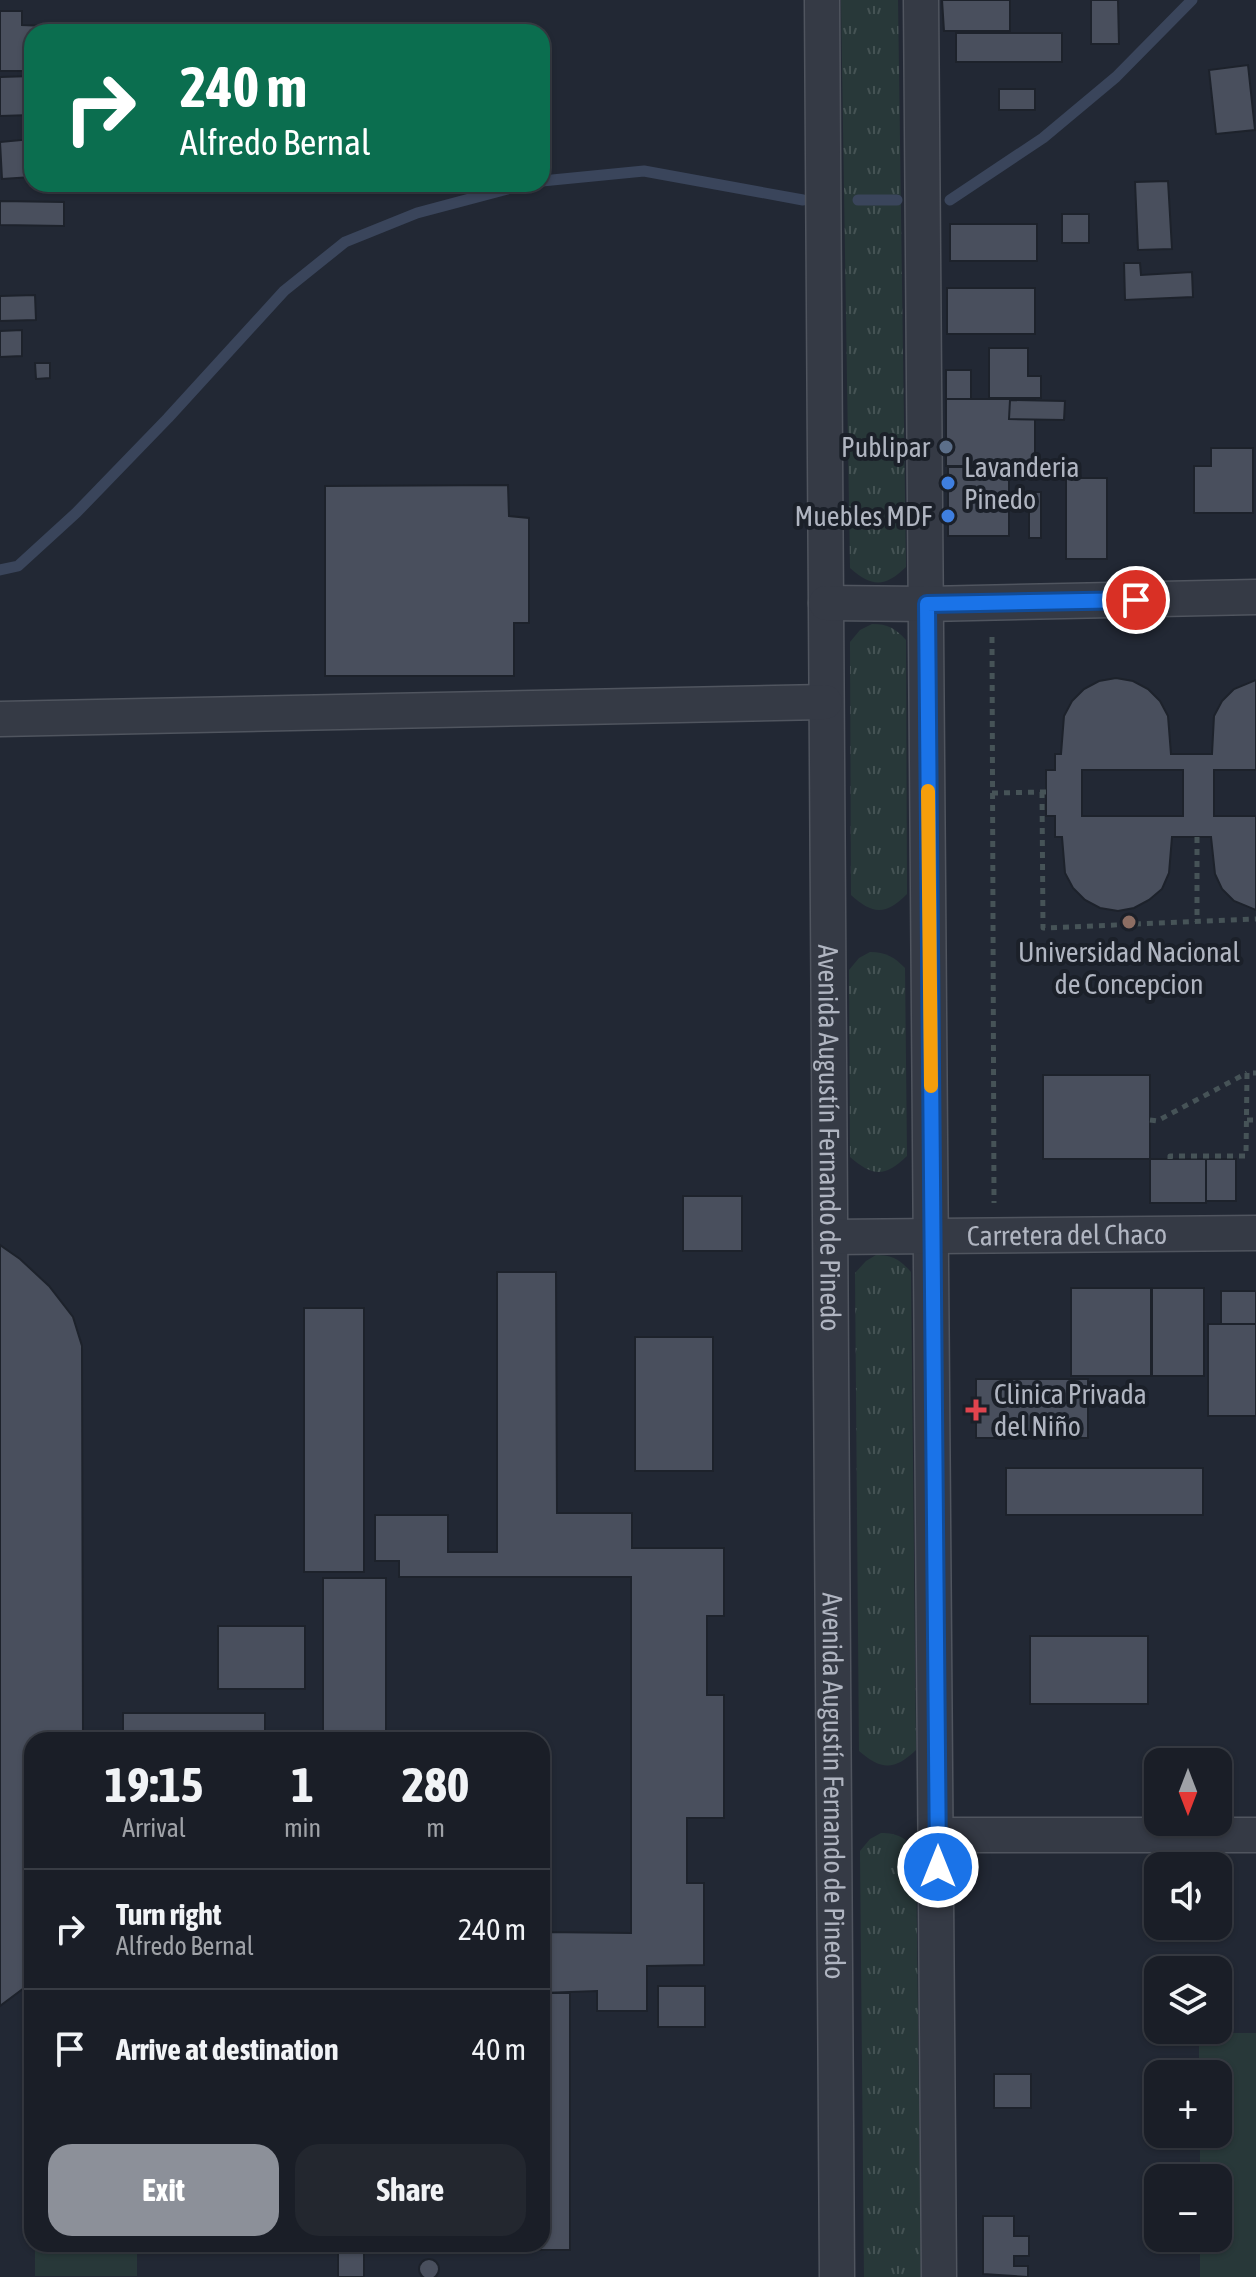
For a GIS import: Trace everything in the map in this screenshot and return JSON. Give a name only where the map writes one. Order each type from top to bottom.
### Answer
[{"type":"street","name":"Avenida Augustín Fernando de Pinedo","points":[[822,0],[837,2277]]},
{"type":"street","points":[[921,0],[938,1835],[939,2277]]},
{"type":"street","points":[[826,603],[927,604],[1256,597]]},
{"type":"street","points":[[0,719],[825,702]]},
{"type":"street","name":"Carretera del Chaco","points":[[831,1237],[1256,1233]]},
{"type":"street","points":[[938,1835],[1256,1835]]},
{"type":"path","points":[[992,629],[994,1217]]},
{"type":"path","points":[[992,793],[1044,792],[1043,928],[1256,919]]},
{"type":"path","points":[[1197,837],[1197,922]]},
{"type":"path","points":[[1170,1159],[1170,1156],[1246,1156],[1247,1073]]},
{"type":"path","points":[[1150,1120],[1157,1121],[1247,1073],[1256,1073]]},
{"type":"path","points":[[1247,1120],[1256,1120]]},
{"type":"green space","points":[[841,0],[898,0],[906,567],[892,578],[879,582],[872,582],[850,568]]},
{"type":"green space","points":[[872,624],[891,628],[906,640],[907,894],[892,906],[879,910],[866,906],[851,895],[850,642],[860,630]]},
{"type":"green space","points":[[870,952],[889,956],[905,968],[907,1156],[892,1168],[879,1172],[866,1168],[850,1157],[849,970],[859,958]]},
{"type":"green space","points":[[876,1255],[896,1259],[911,1272],[916,1750],[901,1762],[888,1766],[874,1762],[859,1751],[855,1273]]},
{"type":"green space","points":[[881,1833],[901,1837],[916,1850],[921,2277],[864,2277],[860,1851],[870,1839]]},
{"type":"green space","points":[[1232,2033],[1256,2033],[1256,2277],[1200,2277],[1200,2252],[1232,2252],[1232,2164],[1200,2164],[1200,2148],[1232,2148],[1232,2060],[1199,2060],[1199,2044],[1232,2044]]},
{"type":"green space","points":[[35,2252],[137,2252],[137,2276],[35,2276]]},
{"type":"building","points":[[942,0],[1010,0],[1010,31],[944,31]]},
{"type":"building","points":[[1091,0],[1118,0],[1119,44],[1091,44]]},
{"type":"building","points":[[0,11],[22,11],[24,71],[0,71]]},
{"type":"building","points":[[956,33],[1062,33],[1062,62],[956,62]]},
{"type":"building","points":[[1248,65],[1255,130],[1216,134],[1209,70]]},
{"type":"building","points":[[24,76],[24,115],[0,116],[0,77]]},
{"type":"building","points":[[999,89],[1035,89],[1035,110],[999,110]]},
{"type":"building","points":[[24,140],[24,178],[2,179],[0,142]]},
{"type":"building","points":[[1168,181],[1172,249],[1138,250],[1135,182]]},
{"type":"building","points":[[0,201],[64,202],[64,226],[0,225]]},
{"type":"building","points":[[1062,214],[1089,214],[1089,243],[1062,243]]},
{"type":"building","points":[[950,224],[1037,224],[1037,261],[950,261]]},
{"type":"building","points":[[1124,263],[1140,263],[1141,275],[1192,272],[1193,297],[1125,300]]},
{"type":"building","points":[[947,288],[1035,288],[1035,334],[947,334]]},
{"type":"building","points":[[35,295],[36,320],[0,321],[0,296]]},
{"type":"building","points":[[22,330],[22,356],[0,357],[0,331]]},
{"type":"building","points":[[989,348],[1028,348],[1028,376],[1041,376],[1041,398],[989,398]]},
{"type":"building","points":[[35,363],[50,363],[50,378],[36,379]]},
{"type":"building","points":[[946,370],[971,370],[971,399],[946,399]]},
{"type":"building","points":[[946,399],[1035,399],[1035,466],[946,466]]},
{"type":"building","points":[[1010,400],[1065,401],[1064,420],[1009,419]]},
{"type":"building","points":[[1211,448],[1253,448],[1253,513],[1194,513],[1194,466],[1211,466]]},
{"type":"building","points":[[948,467],[1009,467],[1009,536],[948,536]]},
{"type":"building","points":[[1066,478],[1107,478],[1107,559],[1066,559]]},
{"type":"building","points":[[508,485],[509,516],[529,518],[529,623],[514,623],[514,676],[325,676],[325,486]]},
{"type":"building","points":[[1029,492],[1041,492],[1041,538],[1029,538]]},
{"type":"building","points":[[1116,678],[1133,681],[1148,689],[1160,701],[1168,716],[1171,754],[1212,754],[1214,716],[1222,701],[1234,689],[1256,680],[1256,770],[1214,770],[1214,816],[1256,816],[1256,910],[1234,901],[1222,889],[1215,874],[1211,837],[1172,837],[1169,873],[1162,889],[1134,908],[1118,911],[1100,908],[1085,900],[1073,888],[1065,873],[1062,837],[1055,837],[1055,816],[1046,816],[1046,770],[1055,770],[1055,754],[1061,754],[1064,716],[1072,701],[1084,689],[1099,681]],"holes":[[[1082,770],[1183,770],[1183,816],[1082,816]]]},
{"type":"building","points":[[1043,1075],[1150,1075],[1150,1159],[1043,1159]]},
{"type":"building","points":[[1150,1159],[1206,1159],[1206,1203],[1150,1203]]},
{"type":"building","points":[[1206,1159],[1236,1159],[1236,1201],[1206,1201]]},
{"type":"building","points":[[683,1196],[742,1196],[742,1251],[683,1251]]},
{"type":"building","points":[[0,1245],[49,1286],[73,1317],[82,1346],[83,1732],[24,1732],[24,1988],[0,2006]]},
{"type":"building","points":[[497,1272],[556,1272],[557,1513],[632,1513],[632,1548],[724,1548],[724,1616],[707,1616],[707,1695],[724,1695],[724,1818],[687,1818],[687,1883],[704,1883],[704,1965],[647,1966],[647,2011],[597,2011],[597,1991],[550,1993],[550,1932],[631,1933],[631,1577],[399,1577],[399,1561],[375,1561],[375,1515],[448,1515],[448,1552],[497,1552]]},
{"type":"building","points":[[1071,1288],[1151,1288],[1151,1376],[1071,1376]]},
{"type":"building","points":[[1152,1288],[1204,1288],[1204,1376],[1152,1376]]},
{"type":"building","points":[[1221,1291],[1256,1291],[1256,1324],[1221,1324]]},
{"type":"building","points":[[304,1308],[364,1308],[364,1572],[304,1572]]},
{"type":"building","points":[[1208,1324],[1256,1324],[1256,1416],[1208,1416]]},
{"type":"building","points":[[635,1337],[713,1337],[713,1471],[635,1471]]},
{"type":"building","points":[[976,1379],[1088,1379],[1088,1438],[976,1438]]},
{"type":"building","points":[[1006,1468],[1203,1468],[1203,1515],[1006,1515]]},
{"type":"building","points":[[323,1578],[386,1578],[386,1732],[323,1732]]},
{"type":"building","points":[[218,1626],[305,1626],[305,1689],[218,1689]]},
{"type":"building","points":[[1030,1636],[1148,1636],[1148,1704],[1030,1704]]},
{"type":"building","points":[[123,1713],[265,1713],[265,1732],[123,1732]]},
{"type":"building","points":[[658,1986],[705,1986],[705,2027],[658,2027]]},
{"type":"building","points":[[550,1993],[570,1993],[570,2250],[550,2250]]},
{"type":"building","points":[[994,2074],[1031,2074],[1031,2108],[994,2108]]},
{"type":"building","points":[[983,2216],[1014,2216],[1014,2236],[1029,2236],[1029,2256],[1014,2256],[1014,2266],[1028,2266],[1028,2277],[983,2274]]},
{"type":"building","points":[[338,2252],[364,2252],[364,2277],[338,2277]]},
{"type":"building","points":[[425,2260],[433,2260],[438,2265],[438,2273],[433,2278],[425,2278],[420,2273],[420,2265]]},
{"type":"waterway","points":[[950,200],[1043,138],[1116,77],[1192,0]]},
{"type":"waterway","points":[[550,180],[644,171],[803,200]]},
{"type":"waterway","points":[[0,570],[18,566],[76,513],[284,291],[345,242],[417,213],[496,192]]},
{"type":"waterway","points":[[858,200],[897,200]]},
{"type":"slow traffic","points":[[928,791],[931,1086]]},
{"type":"place","name":"Publipar","points":[[946,447]]},
{"type":"place","name":"Lavanderia Pinedo","points":[[948,483]]},
{"type":"place","name":"Muebles MDF","points":[[948,516]]},
{"type":"place","name":"Universidad Nacional de Concepcion","points":[[1129,922]]},
{"type":"place","name":"Clinica Privada del Niño","points":[[976,1410]]},
{"type":"route","points":[[938,1867],[927,604],[1136,600]]}]
